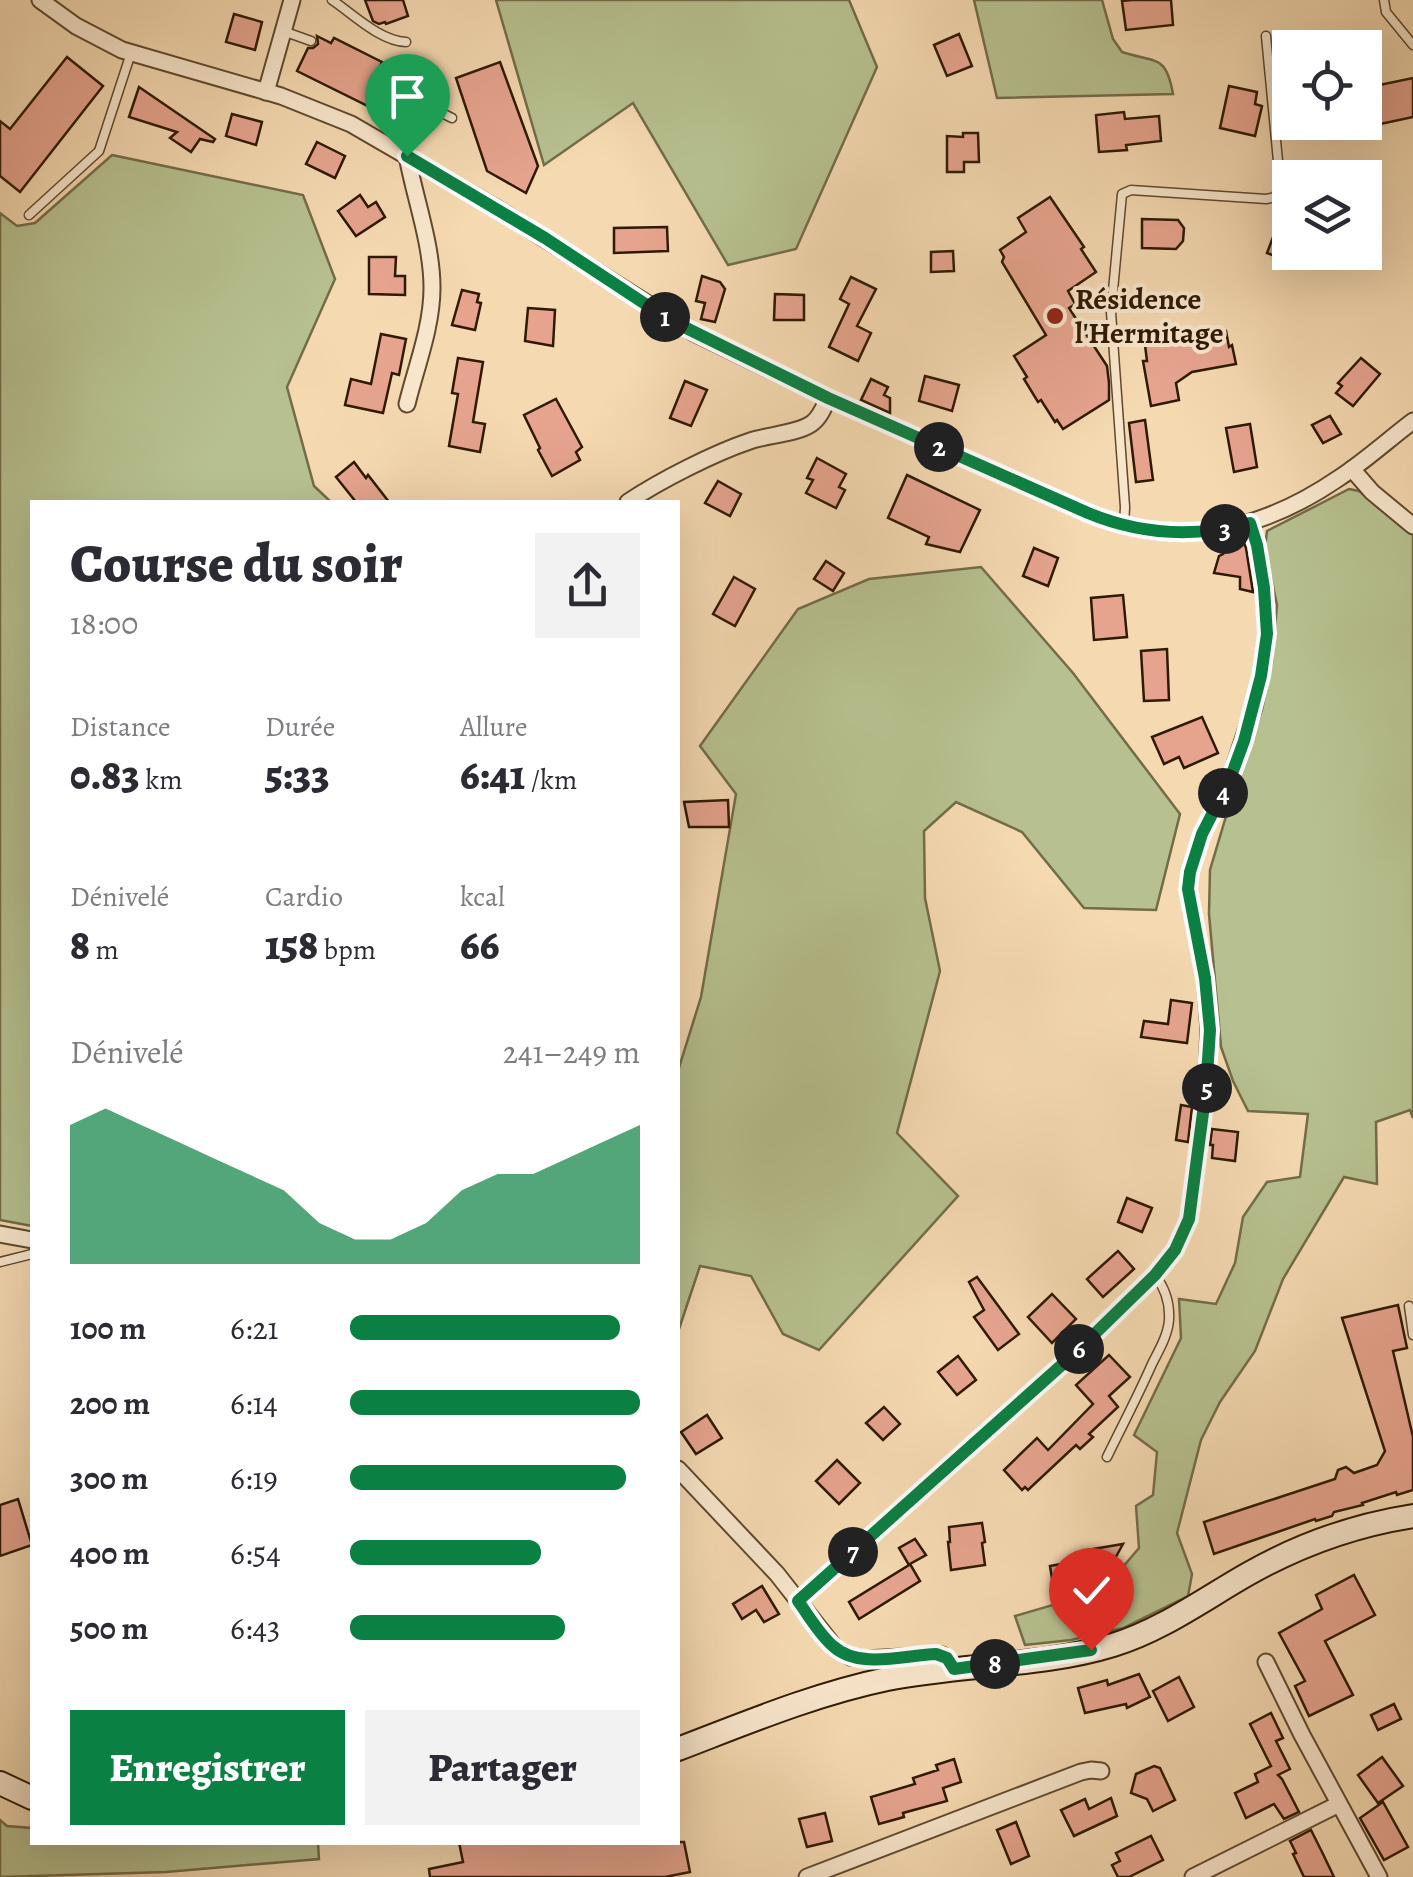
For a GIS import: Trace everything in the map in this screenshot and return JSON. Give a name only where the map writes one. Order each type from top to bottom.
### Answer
[{"type":"main road","points":[[680,1748],[834,1692],[889,1678],[1111,1646],[1150,1631],[1251,1572],[1306,1546],[1368,1524],[1413,1516]]},
{"type":"main road","points":[[0,1782],[30,1797]]},
{"type":"street","points":[[40,0],[76,26],[131,53],[324,112],[402,152],[529,228],[668,319],[828,398],[1124,526],[1187,534],[1250,523],[1352,469],[1413,421]]},
{"type":"street","points":[[266,92],[292,0]]},
{"type":"street","points":[[402,152],[431,266],[432,294],[407,404]]},
{"type":"street","points":[[631,500],[732,448],[809,426],[821,414],[828,398]]},
{"type":"street","points":[[1352,469],[1372,492],[1413,526]]},
{"type":"street","points":[[798,1601],[1074,1354],[1155,1275],[1175,1250],[1189,1219],[1210,1030],[1205,978],[1188,889],[1202,834],[1244,741],[1261,676],[1267,634],[1264,588],[1250,523]]},
{"type":"street","points":[[0,1234],[30,1240]]},
{"type":"street","points":[[680,1470],[777,1574],[829,1643],[847,1655],[865,1659],[936,1654],[947,1658],[954,1669]]},
{"type":"street","points":[[1266,1662],[1379,1877]]},
{"type":"street","points":[[807,1877],[1081,1772],[1101,1771]]},
{"type":"street","points":[[1192,1877],[1339,1804]]},
{"type":"lane","points":[[332,0],[377,31],[397,42],[406,42]]},
{"type":"lane","points":[[1384,0],[1386,12],[1413,46]]},
{"type":"lane","points":[[283,31],[311,41]]},
{"type":"lane","points":[[1124,526],[1111,312],[1122,194],[1131,190],[1276,197],[1280,182],[1266,36]]},
{"type":"lane","points":[[29,216],[100,151],[131,53]]},
{"type":"lane","points":[[402,152],[432,78]]},
{"type":"lane","points":[[420,102],[452,118]]},
{"type":"lane","points":[[0,1262],[30,1254]]},
{"type":"lane","points":[[1106,1457],[1169,1322],[1163,1286],[1155,1275]]},
{"type":"lane","points":[[1409,1306],[1413,1335]]},
{"type":"green space","points":[[496,0],[849,0],[877,67],[796,249],[728,265],[633,103],[544,165]]},
{"type":"green space","points":[[974,0],[1102,0],[1113,39],[1122,52],[1163,66],[1173,94],[997,98]]},
{"type":"green space","points":[[112,155],[303,195],[335,279],[287,387],[314,486],[329,500],[30,500],[30,1226],[0,1220],[0,213],[17,226],[35,223]]},
{"type":"green space","points":[[1349,489],[1359,491],[1413,534],[1413,1118],[1410,1110],[1376,1122],[1377,1184],[1344,1177],[1283,1279],[1255,1351],[1220,1402],[1201,1440],[1177,1533],[1192,1574],[1188,1596],[1123,1628],[1025,1645],[1015,1616],[1111,1588],[1139,1548],[1136,1506],[1153,1495],[1157,1452],[1134,1435],[1181,1338],[1179,1299],[1216,1304],[1235,1263],[1243,1217],[1267,1182],[1300,1177],[1308,1114],[1248,1111],[1221,1047],[1209,914],[1210,870],[1272,662],[1277,605],[1265,548],[1267,531]]},
{"type":"green space","points":[[981,567],[1073,673],[1180,814],[1156,910],[1084,908],[1022,832],[956,802],[924,831],[925,898],[940,971],[897,1133],[958,1196],[819,1350],[783,1334],[751,1276],[700,1266],[680,1326],[680,1065],[701,997],[736,794],[700,746],[798,609],[869,579]]},
{"type":"green space","points":[[0,1820],[7,1826],[30,1828],[30,1845],[318,1845],[319,1859],[166,1872],[0,1877]]},
{"type":"building","points":[[365,0],[403,0],[408,16],[379,24],[373,21]]},
{"type":"building","points":[[1171,0],[1173,25],[1126,30],[1122,1]]},
{"type":"building","points":[[234,14],[262,22],[255,50],[226,42]]},
{"type":"building","points":[[959,34],[972,66],[947,76],[934,45]]},
{"type":"building","points":[[317,36],[331,43],[334,38],[382,62],[380,67],[396,76],[378,111],[297,71],[308,48],[318,44]]},
{"type":"building","points":[[67,57],[103,86],[20,192],[0,176],[0,121],[10,129]]},
{"type":"building","points":[[500,62],[538,166],[526,193],[487,171],[456,78]]},
{"type":"building","points":[[1413,78],[1413,117],[1382,124],[1382,84]]},
{"type":"building","points":[[1229,86],[1257,92],[1255,104],[1262,106],[1255,136],[1220,128]]},
{"type":"building","points":[[139,87],[215,139],[213,142],[200,139],[191,152],[170,138],[177,132],[129,117]]},
{"type":"building","points":[[1124,112],[1125,119],[1159,116],[1161,141],[1099,152],[1096,115]]},
{"type":"building","points":[[232,114],[262,122],[256,145],[226,136]]},
{"type":"building","points":[[963,133],[978,133],[979,162],[964,162],[964,172],[947,172],[947,136],[963,137]]},
{"type":"building","points":[[317,142],[345,156],[335,178],[306,164]]},
{"type":"building","points":[[360,195],[368,207],[376,202],[385,217],[356,236],[338,211]]},
{"type":"building","name":"Résidence l'Hermitage","points":[[1050,197],[1096,272],[1068,291],[1075,304],[1069,308],[1107,366],[1109,383],[1109,400],[1063,429],[1041,400],[1038,402],[1014,356],[1046,335],[1002,262],[1000,250],[1026,232],[1018,218]]},
{"type":"building","points":[[1142,219],[1178,220],[1184,228],[1183,241],[1176,249],[1142,248]]},
{"type":"building","points":[[667,227],[668,251],[614,253],[614,228]]},
{"type":"building","points":[[953,251],[954,271],[931,272],[931,252]]},
{"type":"building","points":[[369,257],[396,257],[395,276],[405,276],[405,295],[369,294]]},
{"type":"building","points":[[702,276],[720,282],[725,289],[715,322],[701,319],[705,303],[696,301]]},
{"type":"building","points":[[851,277],[876,289],[857,326],[871,333],[858,361],[829,347],[849,304],[840,299]]},
{"type":"building","points":[[462,290],[479,294],[475,330],[452,325]]},
{"type":"building","points":[[775,294],[804,295],[804,320],[774,320]]},
{"type":"building","points":[[528,308],[555,310],[553,346],[525,341]]},
{"type":"building","points":[[1226,331],[1236,364],[1192,372],[1176,383],[1179,400],[1151,406],[1143,361],[1147,361],[1145,345]]},
{"type":"building","points":[[381,334],[406,339],[399,375],[392,373],[383,413],[345,405],[351,379],[371,384]]},
{"type":"building","points":[[458,358],[483,362],[473,422],[485,424],[480,452],[449,446],[458,394],[452,393]]},
{"type":"building","points":[[1361,358],[1380,374],[1353,406],[1336,393],[1342,386],[1338,383]]},
{"type":"building","points":[[925,376],[959,385],[952,411],[919,401]]},
{"type":"building","points":[[871,379],[888,387],[884,395],[890,398],[890,413],[861,400]]},
{"type":"building","points":[[685,381],[707,390],[691,426],[670,418]]},
{"type":"building","points":[[556,399],[582,447],[576,452],[580,460],[552,476],[524,415]]},
{"type":"building","points":[[1330,416],[1341,434],[1323,443],[1312,425]]},
{"type":"building","points":[[1145,420],[1153,480],[1136,482],[1129,423]]},
{"type":"building","points":[[1250,424],[1257,467],[1234,472],[1226,428]]},
{"type":"building","points":[[817,458],[846,474],[839,487],[845,490],[836,508],[806,493],[813,480],[807,478]]},
{"type":"building","points":[[354,462],[387,500],[354,500],[336,477]]},
{"type":"building","points":[[907,475],[980,510],[960,552],[926,544],[929,537],[888,518]]},
{"type":"building","points":[[718,481],[741,494],[730,516],[705,503]]},
{"type":"building","points":[[1241,536],[1253,592],[1240,589],[1240,577],[1214,573],[1223,554],[1222,546],[1241,542]]},
{"type":"building","points":[[1034,548],[1058,558],[1048,586],[1023,576]]},
{"type":"building","points":[[826,561],[844,573],[833,591],[814,579]]},
{"type":"building","points":[[734,577],[755,589],[735,626],[713,614]]},
{"type":"building","points":[[1123,595],[1127,637],[1094,640],[1091,598]]},
{"type":"building","points":[[1167,649],[1169,700],[1144,701],[1141,651]]},
{"type":"building","points":[[1202,717],[1218,753],[1184,768],[1179,757],[1164,764],[1152,737]]},
{"type":"building","points":[[728,800],[729,827],[689,827],[684,802]]},
{"type":"building","points":[[1171,1000],[1192,1003],[1187,1043],[1141,1037],[1144,1021],[1168,1024]]},
{"type":"building","points":[[1181,1105],[1192,1107],[1188,1142],[1176,1140]]},
{"type":"building","points":[[1212,1129],[1238,1132],[1235,1161],[1212,1158]]},
{"type":"building","points":[[1127,1198],[1152,1208],[1142,1232],[1118,1222]]},
{"type":"building","points":[[1118,1251],[1134,1269],[1103,1297],[1087,1279]]},
{"type":"building","points":[[977,1277],[1019,1334],[998,1350],[974,1317],[984,1310],[969,1282]]},
{"type":"building","points":[[1052,1294],[1076,1319],[1052,1343],[1028,1317]]},
{"type":"building","points":[[1398,1305],[1407,1348],[1393,1351],[1413,1437],[1413,1490],[1397,1495],[1396,1492],[1214,1554],[1204,1522],[1335,1479],[1338,1470],[1346,1467],[1354,1473],[1377,1465],[1385,1451],[1342,1318]]},
{"type":"building","points":[[1109,1355],[1130,1377],[1109,1396],[1118,1407],[1089,1434],[1093,1437],[1080,1449],[1076,1445],[1028,1490],[1022,1490],[1004,1470],[1037,1438],[1048,1450],[1093,1404],[1076,1385]]},
{"type":"building","points":[[958,1356],[976,1380],[957,1395],[938,1372]]},
{"type":"building","points":[[884,1407],[900,1424],[883,1440],[866,1423]]},
{"type":"building","points":[[707,1415],[722,1438],[696,1454],[681,1432]]},
{"type":"building","points":[[837,1460],[860,1483],[839,1504],[816,1481]]},
{"type":"building","points":[[18,1499],[30,1546],[0,1556],[0,1505]]},
{"type":"building","points":[[982,1523],[985,1565],[951,1570],[949,1527]]},
{"type":"building","points":[[915,1539],[926,1555],[910,1564],[920,1581],[859,1619],[849,1602],[909,1565],[899,1548]]},
{"type":"building","points":[[1123,1544],[1112,1564],[1102,1571],[1104,1580],[1054,1591],[1050,1566],[1088,1559],[1087,1550]]},
{"type":"building","points":[[1354,1575],[1375,1615],[1325,1641],[1353,1695],[1309,1716],[1295,1686],[1305,1681],[1279,1633],[1322,1609],[1316,1595]]},
{"type":"building","points":[[762,1586],[779,1614],[764,1622],[756,1610],[742,1619],[733,1604]]},
{"type":"building","points":[[1139,1674],[1150,1697],[1127,1708],[1126,1704],[1085,1713],[1078,1688],[1107,1680],[1108,1685]]},
{"type":"building","points":[[1179,1677],[1194,1707],[1168,1721],[1153,1691]]},
{"type":"building","points":[[1394,1704],[1401,1719],[1378,1730],[1371,1715]]},
{"type":"building","points":[[1271,1713],[1283,1738],[1276,1741],[1290,1769],[1278,1775],[1299,1812],[1284,1819],[1274,1804],[1246,1818],[1235,1793],[1258,1782],[1255,1774],[1271,1766],[1250,1724]]},
{"type":"building","points":[[1382,1757],[1403,1786],[1378,1803],[1358,1775]]},
{"type":"building","points":[[954,1759],[961,1782],[943,1788],[947,1801],[879,1824],[871,1797],[915,1784],[913,1778],[938,1770],[936,1765]]},
{"type":"building","points":[[1154,1766],[1160,1768],[1175,1800],[1153,1811],[1147,1799],[1131,1793],[1136,1774]]},
{"type":"building","points":[[1111,1798],[1117,1816],[1074,1836],[1061,1810],[1085,1799],[1089,1809]]},
{"type":"building","points":[[1383,1802],[1408,1847],[1384,1860],[1360,1818]]},
{"type":"building","points":[[825,1813],[832,1841],[807,1847],[799,1819]]},
{"type":"building","points":[[1016,1822],[1029,1856],[1011,1864],[997,1830]]},
{"type":"building","points":[[1311,1830],[1334,1877],[1304,1877],[1290,1841]]},
{"type":"building","points":[[1151,1836],[1163,1860],[1129,1877],[1118,1877],[1112,1865],[1120,1861],[1116,1853]]},
{"type":"building","points":[[684,1842],[690,1872],[665,1877],[430,1877],[429,1869],[463,1862],[460,1845]]},
{"type":"place","name":"Résidence l'Hermitage","points":[[1055,316]]},
{"type":"route","points":[[407,156],[694,333],[828,398],[1104,520],[1166,533],[1208,532],[1250,523],[1264,588],[1267,634],[1261,676],[1244,741],[1202,834],[1188,889],[1205,978],[1210,1030],[1189,1219],[1175,1250],[1155,1275],[1074,1354],[798,1601],[833,1646],[856,1658],[942,1654],[954,1669],[1091,1650]]}]
